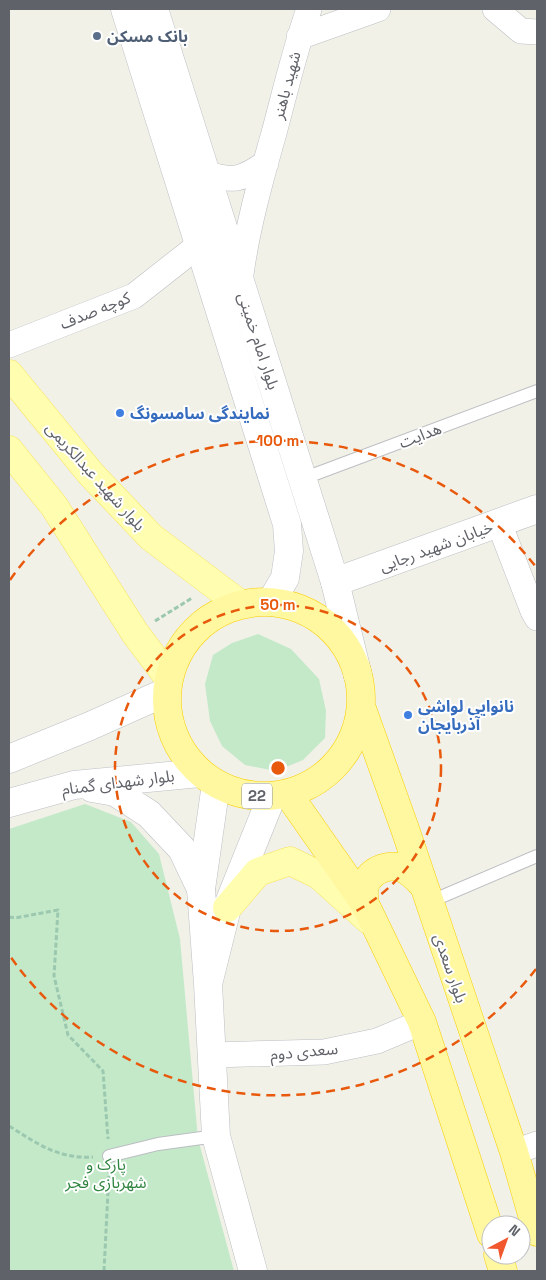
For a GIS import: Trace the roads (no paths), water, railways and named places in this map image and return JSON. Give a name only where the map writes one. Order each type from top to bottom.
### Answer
[{"type":"highway","name":"22","points":[[271,602],[300,609],[326,625],[346,648],[358,676],[361,706],[355,736],[339,762],[316,782],[280,795],[253,796],[233,792],[208,778],[180,750],[169,722],[168,685],[178,652],[194,631],[216,614],[240,604],[271,602]]},
{"type":"highway","name":"بلوار سعدی","points":[[361,706],[426,894],[526,1148],[537,1232]]},
{"type":"highway","name":"22","points":[[280,795],[365,904],[378,929],[422,1022],[485,1215]]},
{"type":"highway","points":[[365,904],[364,893],[366,884],[378,870],[386,867],[396,867],[405,870],[426,894]]},
{"type":"main road","name":"بلوار امام خمینی","points":[[125,9],[287,524],[289,551],[285,578],[271,602]]},
{"type":"main road","name":"بلوار امام خمینی","points":[[154,9],[335,582],[358,676]]},
{"type":"main road","points":[[187,205],[209,185]]},
{"type":"main road","points":[[202,255],[232,256]]},
{"type":"main road","name":"بلوار شهید عبدالکریمی","points":[[9,374],[91,474],[151,537],[240,604]]},
{"type":"main road","points":[[9,759],[168,685],[54,506],[10,455]]},
{"type":"main road","name":"خیابان شهید رجایی","points":[[335,582],[537,509]]},
{"type":"main road","points":[[208,778],[201,889],[216,1136],[253,1271]]},
{"type":"main road","name":"بلوار شهدای گمنام","points":[[9,803],[74,786],[208,778]]},
{"type":"main road","points":[[74,786],[115,792],[149,814],[182,849],[201,889]]},
{"type":"main road","points":[[208,984],[227,908],[280,795]]},
{"type":"main road","points":[[227,908],[258,872],[290,861],[319,875],[378,929]]},
{"type":"street","name":"شهید باهنر","points":[[240,282],[243,255],[266,163],[299,37],[309,9]]},
{"type":"street","points":[[299,37],[378,9]]},
{"type":"street","points":[[494,9],[521,31],[537,32]]},
{"type":"street","points":[[209,185],[220,178],[235,179],[248,175],[266,163]]},
{"type":"street","name":"کوچه صدف","points":[[9,345],[134,296],[202,255]]},
{"type":"street","points":[[499,523],[532,611],[537,618]]},
{"type":"street","name":"سعدی دوم","points":[[212,1055],[324,1052],[377,1041],[422,1022]]},
{"type":"lane","name":"هدایت","points":[[302,479],[537,391]]},
{"type":"lane","points":[[426,894],[537,856]]},
{"type":"lane","points":[[109,1156],[158,1144],[216,1136]]},
{"type":"place","name":"بانک مسکن","points":[[97,36]]},
{"type":"place","name":"نمایندگی سامسونگ","points":[[120,413]]},
{"type":"place","name":"نانوایی لواشی آذربایجان","points":[[408,715]]},
{"type":"park label","name":"پارک و شهربازی فجر","points":[[106,1173]]}]
